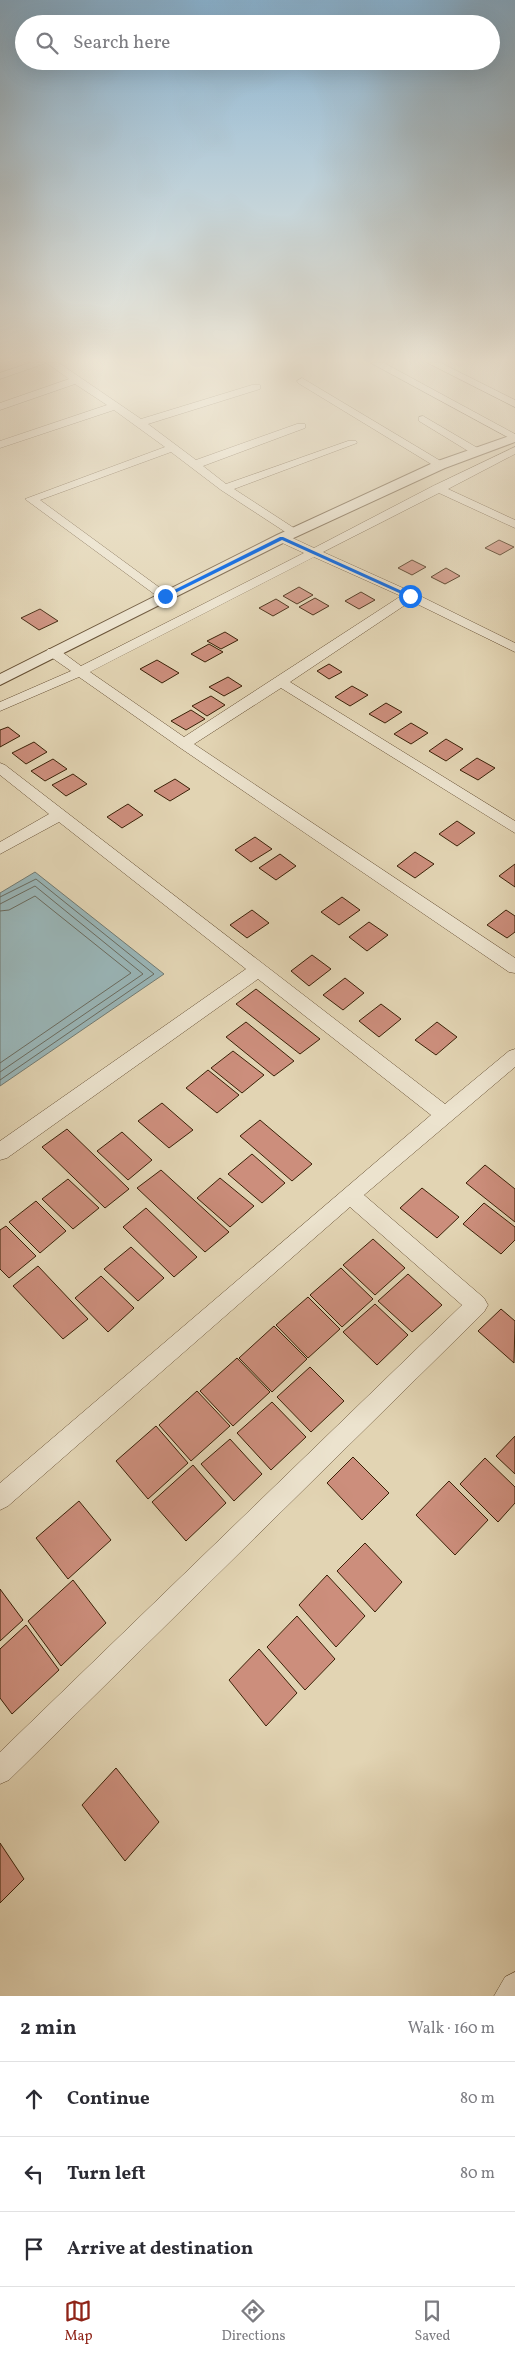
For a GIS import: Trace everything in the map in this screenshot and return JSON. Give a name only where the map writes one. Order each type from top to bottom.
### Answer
[{"type":"street","points":[[150,456],[31,499],[165,596]]},
{"type":"street","points":[[183,456],[287,535],[315,552],[515,648]]},
{"type":"street","points":[[194,465],[218,456]]},
{"type":"street","points":[[225,488],[315,456]]},
{"type":"street","points":[[425,456],[440,465]]},
{"type":"street","points":[[0,680],[287,535],[440,465],[465,456]]},
{"type":"street","points":[[0,707],[81,671],[315,552],[495,456]]},
{"type":"street","points":[[437,488],[515,524]]},
{"type":"street","points":[[184,744],[410,596]]},
{"type":"street","points":[[53,652],[184,744],[515,967]]},
{"type":"street","points":[[281,682],[515,828]]},
{"type":"street","points":[[0,768],[446,1116]]},
{"type":"street","points":[[0,849],[60,815]]},
{"type":"street","points":[[0,1152],[258,970]]},
{"type":"street","points":[[0,1498],[350,1195],[515,1056]]},
{"type":"street","points":[[0,1772],[477,1305],[350,1195]]},
{"type":"street","points":[[509,1996],[515,1987]]},
{"type":"water","points":[[35,872],[164,974],[0,1086],[0,893]]},
{"type":"building","points":[[499,540],[514,547],[500,555],[485,548]]},
{"type":"building","points":[[412,560],[426,567],[412,575],[398,568]]},
{"type":"building","points":[[446,568],[460,576],[445,584],[431,577]]},
{"type":"building","points":[[299,587],[313,595],[297,604],[283,596]]},
{"type":"building","points":[[361,592],[375,600],[359,609],[345,601]]},
{"type":"building","points":[[315,598],[329,606],[313,615],[299,607]]},
{"type":"building","points":[[276,599],[289,607],[273,616],[259,608]]},
{"type":"building","points":[[40,609],[58,621],[39,630],[21,618]]},
{"type":"building","points":[[225,632],[238,640],[221,649],[207,641]]},
{"type":"building","points":[[209,644],[223,652],[205,662],[191,654]]},
{"type":"building","points":[[157,660],[179,673],[162,683],[140,669]]},
{"type":"building","points":[[329,664],[342,672],[329,679],[317,671]]},
{"type":"building","points":[[228,677],[242,686],[224,696],[209,687]]},
{"type":"building","points":[[352,686],[368,695],[350,706],[335,697]]},
{"type":"building","points":[[211,696],[225,705],[207,716],[192,706]]},
{"type":"building","points":[[386,703],[402,712],[385,723],[369,714]]},
{"type":"building","points":[[191,710],[205,719],[186,730],[171,721]]},
{"type":"building","points":[[411,723],[428,733],[411,744],[394,734]]},
{"type":"building","points":[[8,727],[20,736],[0,747],[0,730]]},
{"type":"building","points":[[446,739],[463,749],[446,761],[429,751]]},
{"type":"building","points":[[34,742],[47,752],[26,764],[12,753]]},
{"type":"building","points":[[477,758],[495,768],[478,780],[460,770]]},
{"type":"building","points":[[53,759],[67,769],[45,781],[31,771]]},
{"type":"building","points":[[73,774],[87,784],[66,796],[52,785]]},
{"type":"building","points":[[175,779],[190,789],[170,801],[154,791]]},
{"type":"building","points":[[128,804],[143,815],[122,828],[107,817]]},
{"type":"building","points":[[457,821],[475,833],[457,846],[439,834]]},
{"type":"building","points":[[255,837],[272,849],[251,862],[235,850]]},
{"type":"building","points":[[415,852],[434,864],[415,878],[397,866]]},
{"type":"building","points":[[280,854],[296,866],[276,880],[259,868]]},
{"type":"building","points":[[515,864],[515,887],[499,876]]},
{"type":"building","points":[[342,897],[360,910],[339,925],[321,912]]},
{"type":"building","points":[[252,910],[269,923],[247,938],[230,925]]},
{"type":"building","points":[[506,910],[515,916],[515,932],[507,938],[487,925]]},
{"type":"building","points":[[369,922],[388,935],[367,951],[349,937]]},
{"type":"building","points":[[312,955],[331,969],[309,986],[291,971]]},
{"type":"building","points":[[345,978],[364,993],[343,1010],[323,995]]},
{"type":"building","points":[[256,989],[320,1039],[300,1054],[236,1004]]},
{"type":"building","points":[[381,1004],[401,1019],[379,1037],[359,1021]]},
{"type":"building","points":[[246,1022],[294,1061],[274,1076],[226,1037]]},
{"type":"building","points":[[437,1022],[457,1037],[436,1055],[415,1040]]},
{"type":"building","points":[[233,1051],[264,1075],[242,1093],[211,1068]]},
{"type":"building","points":[[208,1070],[239,1095],[217,1113],[186,1088]]},
{"type":"building","points":[[162,1103],[193,1130],[169,1148],[138,1121]]},
{"type":"building","points":[[260,1120],[312,1164],[292,1181],[240,1136]]},
{"type":"building","points":[[67,1129],[129,1189],[105,1208],[42,1147]]},
{"type":"building","points":[[122,1132],[152,1160],[128,1180],[97,1151]]},
{"type":"building","points":[[252,1154],[285,1183],[262,1203],[228,1174]]},
{"type":"building","points":[[485,1165],[515,1189],[515,1222],[466,1183]]},
{"type":"building","points":[[161,1170],[229,1232],[205,1252],[137,1188]]},
{"type":"building","points":[[220,1178],[254,1206],[230,1227],[197,1198]]},
{"type":"building","points":[[68,1179],[99,1208],[73,1229],[42,1199]]},
{"type":"building","points":[[422,1188],[459,1217],[437,1238],[400,1208]]},
{"type":"building","points":[[36,1201],[66,1231],[40,1253],[9,1222]]},
{"type":"building","points":[[484,1203],[515,1227],[515,1240],[501,1254],[463,1224]]},
{"type":"building","points":[[146,1208],[197,1257],[174,1277],[123,1227]]},
{"type":"building","points":[[6,1226],[36,1256],[9,1278],[0,1269],[0,1230]]},
{"type":"building","points":[[373,1239],[405,1268],[375,1295],[343,1265]]},
{"type":"building","points":[[131,1247],[164,1278],[138,1301],[104,1269]]},
{"type":"building","points":[[38,1266],[88,1319],[63,1339],[13,1286]]},
{"type":"building","points":[[341,1268],[373,1299],[342,1327],[310,1295]]},
{"type":"building","points":[[408,1274],[442,1305],[412,1332],[378,1301]]},
{"type":"building","points":[[101,1276],[134,1308],[108,1332],[75,1298]]},
{"type":"building","points":[[308,1297],[340,1329],[308,1358],[276,1325]]},
{"type":"building","points":[[375,1304],[408,1335],[377,1365],[343,1332]]},
{"type":"building","points":[[501,1309],[515,1321],[514,1363],[478,1331]]},
{"type":"building","points":[[274,1326],[307,1359],[272,1392],[239,1358]]},
{"type":"building","points":[[237,1358],[270,1392],[233,1426],[200,1391]]},
{"type":"building","points":[[310,1367],[344,1401],[311,1432],[277,1397]]},
{"type":"building","points":[[197,1391],[230,1426],[191,1461],[159,1425]]},
{"type":"building","points":[[272,1402],[306,1437],[271,1470],[237,1433]]},
{"type":"building","points":[[156,1426],[188,1463],[148,1499],[116,1461]]},
{"type":"building","points":[[515,1436],[515,1474],[496,1456]]},
{"type":"building","points":[[230,1439],[262,1474],[234,1501],[201,1464]]},
{"type":"building","points":[[353,1457],[389,1493],[362,1520],[327,1483]]},
{"type":"building","points":[[485,1458],[515,1487],[515,1503],[498,1522],[460,1484]]},
{"type":"building","points":[[193,1465],[226,1503],[186,1541],[152,1502]]},
{"type":"building","points":[[449,1481],[488,1520],[455,1555],[416,1515]]},
{"type":"building","points":[[79,1501],[111,1540],[68,1579],[36,1538]]},
{"type":"building","points":[[365,1543],[402,1582],[375,1612],[337,1571]]},
{"type":"building","points":[[327,1575],[365,1616],[336,1647],[299,1605]]},
{"type":"building","points":[[73,1580],[106,1623],[61,1666],[28,1621]]},
{"type":"building","points":[[0,1589],[23,1620],[0,1641]]},
{"type":"building","points":[[297,1616],[335,1659],[305,1690],[267,1647]]},
{"type":"building","points":[[26,1625],[59,1670],[12,1714],[0,1698],[0,1649]]},
{"type":"building","points":[[259,1649],[297,1693],[266,1726],[229,1680]]},
{"type":"building","points":[[116,1768],[159,1822],[125,1861],[82,1805]]},
{"type":"building","points":[[0,1843],[24,1879],[0,1903]]},
{"type":"route","points":[[165,596],[282,538],[410,596]]}]
